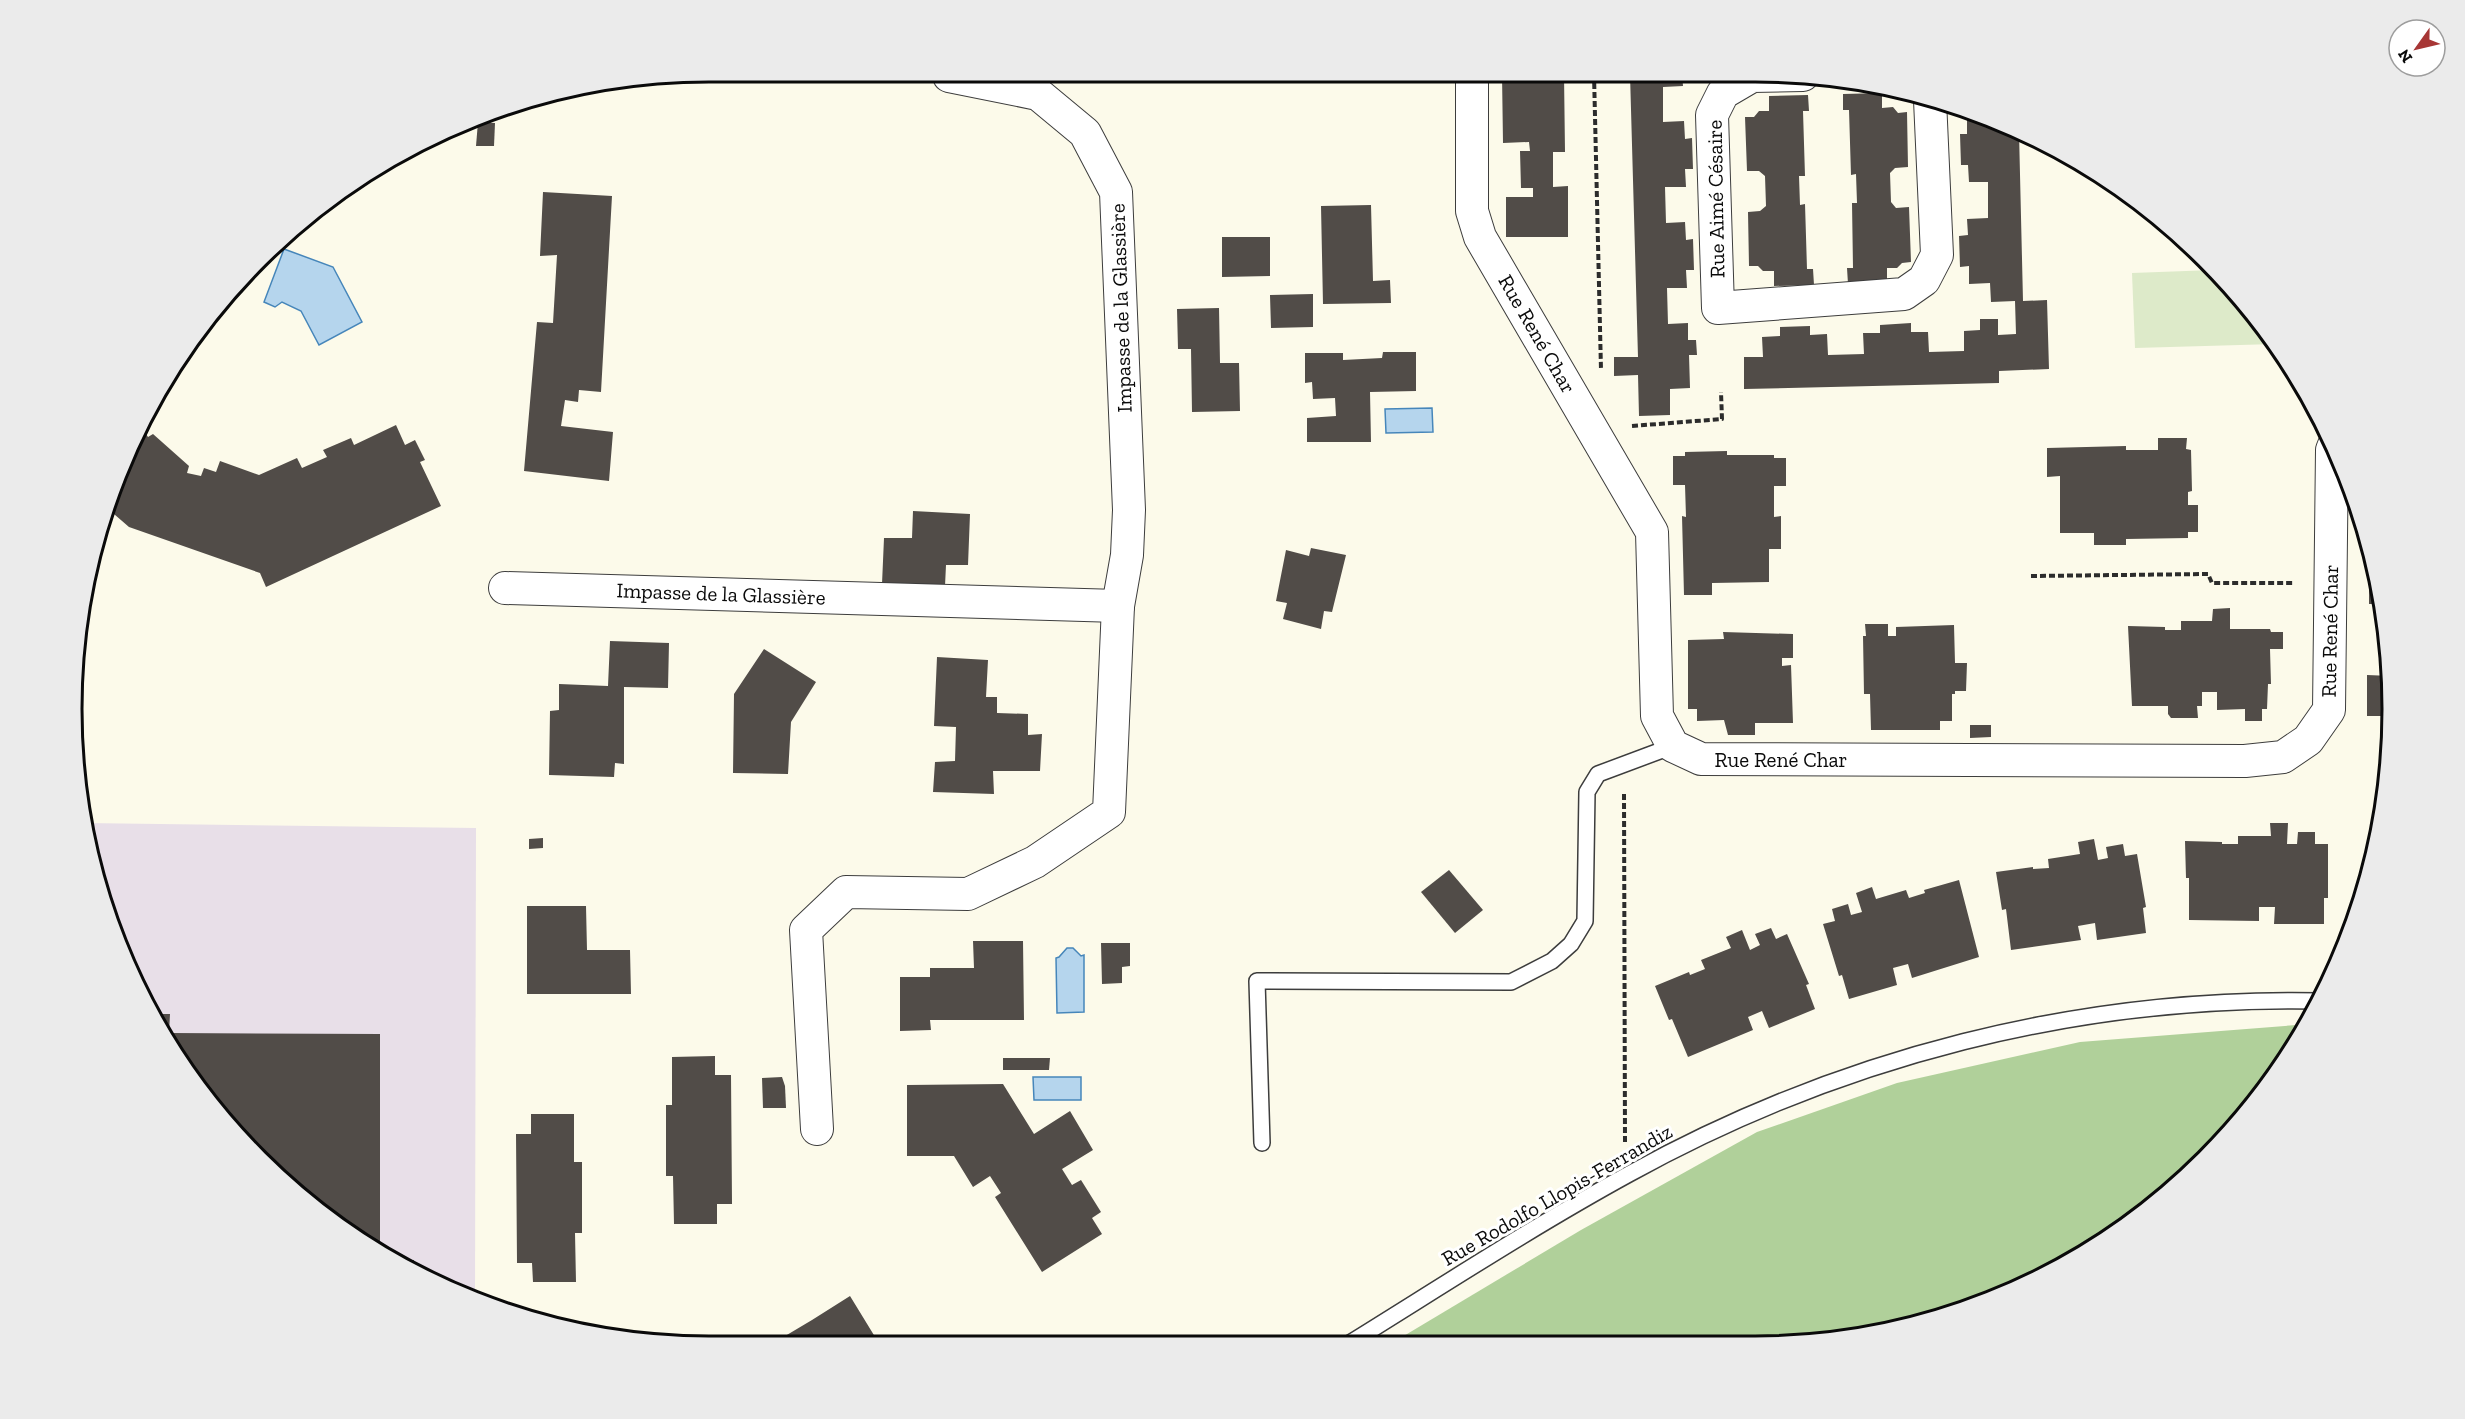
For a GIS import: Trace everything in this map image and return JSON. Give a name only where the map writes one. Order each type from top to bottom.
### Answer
[{"type":"street","name":"Impasse de la Glassière","points":[[817,1129],[806,930],[846,892],[968,894],[1035,862],[1109,812],[1118,606],[1127,555],[1129,510],[1116,192],[1085,133],[1038,94],[979,82]]},
{"type":"street","name":"Rue René Char","points":[[1472,82],[1472,211],[1480,237],[1652,532],[1657,716],[1673,746],[1701,759],[2245,761],[2283,757],[2308,740],[2329,710],[2332,463]]},
{"type":"street","name":"Rue Aimé Césaire","points":[[1741,82],[1724,93],[1712,115],[1718,308],[1904,294],[1924,280],[1937,255],[1930,108]]},
{"type":"street","name":"Impasse de la Glassière","points":[[505,588],[1118,606]]},
{"type":"lane","points":[[1262,1143],[1257,981],[1511,982],[1552,960],[1571,944],[1585,921],[1587,792],[1598,774],[1673,746]]},
{"type":"lane","name":"Rue Rodolfo Llopis-Ferrandiz","points":[[1361,1336],[1629,1173],[1786,1098],[1878,1065],[1964,1040],[2070,1018],[2175,1005],[2310,1002]]},
{"type":"path","points":[[1594,82],[1601,373]]},
{"type":"path","points":[[1624,427],[1722,419],[1721,392]]},
{"type":"path","points":[[2031,576],[2208,574],[2212,583],[2305,583]]},
{"type":"path","points":[[1624,764],[1625,1142]]},
{"type":"shaded area","points":[[93,823],[476,828],[475,1291],[432,1272],[361,1231],[296,1181],[238,1123],[188,1058],[147,987],[116,911],[104,872]]},
{"type":"green space","points":[[2203,270],[2227,296],[2265,344],[2135,348],[2132,273]]},
{"type":"green space","points":[[2297,1025],[2277,1058],[2227,1123],[2169,1181],[2104,1231],[2069,1252],[2033,1272],[1957,1303],[1878,1324],[1797,1335],[1404,1336],[1581,1230],[1757,1132],[1897,1083],[2080,1042]]},
{"type":"water","points":[[284,249],[333,267],[362,322],[319,345],[301,311],[282,302],[275,307],[264,302]]},
{"type":"water","points":[[1432,408],[1433,432],[1386,433],[1385,409]]},
{"type":"water","points":[[1067,948],[1073,948],[1081,956],[1084,955],[1084,1012],[1057,1013],[1056,958]]},
{"type":"water","points":[[1033,1077],[1081,1077],[1081,1100],[1034,1100]]},
{"type":"building","points":[[1502,82],[1564,82],[1565,152],[1553,152],[1553,187],[1568,186],[1568,237],[1506,237],[1506,197],[1533,197],[1533,188],[1521,188],[1520,151],[1530,151],[1529,142],[1503,143]]},
{"type":"building","points":[[1630,82],[1683,82],[1683,86],[1663,87],[1663,122],[1684,121],[1685,139],[1692,138],[1693,169],[1685,169],[1686,187],[1665,187],[1666,223],[1685,222],[1686,240],[1693,239],[1694,270],[1686,270],[1687,288],[1667,288],[1668,324],[1688,323],[1688,340],[1696,340],[1697,355],[1689,355],[1690,388],[1670,389],[1670,415],[1639,416],[1638,375],[1614,376],[1614,357],[1638,357]]},
{"type":"building","points":[[1868,93],[1882,96],[1882,108],[1893,107],[1898,113],[1907,112],[1908,167],[1895,168],[1890,173],[1891,202],[1896,208],[1909,207],[1911,262],[1902,263],[1897,268],[1887,268],[1887,283],[1848,284],[1847,268],[1853,268],[1852,203],[1857,203],[1856,174],[1851,175],[1849,110],[1843,110],[1843,94]]},
{"type":"building","points":[[1808,95],[1809,111],[1803,111],[1805,176],[1799,176],[1800,205],[1805,204],[1807,269],[1813,269],[1814,285],[1774,286],[1774,271],[1763,271],[1758,266],[1749,266],[1748,212],[1760,211],[1766,206],[1765,176],[1759,171],[1747,171],[1745,117],[1754,117],[1759,111],[1769,111],[1769,96]]},
{"type":"building","points":[[1967,120],[2019,141],[2023,301],[2047,300],[2049,369],[1999,371],[1999,383],[1744,389],[1744,357],[1763,357],[1762,337],[1780,336],[1780,327],[1810,326],[1810,335],[1827,334],[1828,355],[1864,354],[1863,333],[1880,333],[1880,325],[1911,323],[1911,332],[1928,332],[1929,352],[1964,351],[1964,331],[1980,330],[1980,319],[1998,319],[1998,335],[2016,334],[2015,301],[1991,302],[1990,283],[1969,284],[1969,266],[1960,267],[1959,236],[1968,235],[1967,219],[1988,218],[1988,182],[1969,182],[1968,165],[1961,165],[1960,134],[1967,134]]},
{"type":"building","points":[[495,123],[494,146],[476,146],[478,127]]},
{"type":"building","points":[[543,192],[612,196],[601,392],[579,390],[578,402],[565,400],[561,426],[613,432],[609,481],[524,471],[537,322],[553,323],[557,255],[540,256]]},
{"type":"building","points":[[1371,205],[1373,281],[1390,280],[1391,303],[1323,304],[1321,206]]},
{"type":"building","points":[[1222,237],[1270,237],[1270,276],[1222,277]]},
{"type":"building","points":[[1313,294],[1313,327],[1271,328],[1270,295]]},
{"type":"building","points":[[1219,308],[1220,363],[1239,363],[1240,411],[1192,412],[1191,349],[1178,349],[1177,309]]},
{"type":"building","points":[[1383,352],[1416,352],[1416,391],[1370,392],[1371,442],[1307,442],[1307,418],[1336,416],[1335,398],[1313,399],[1312,382],[1305,383],[1305,353],[1343,353],[1343,360],[1382,358]]},
{"type":"building","points":[[396,425],[405,445],[415,440],[425,460],[420,462],[441,506],[266,587],[260,573],[129,527],[114,514],[146,434],[148,437],[153,434],[189,466],[187,473],[201,476],[204,468],[216,472],[220,461],[259,475],[297,458],[302,468],[327,457],[323,450],[351,438],[354,445]]},
{"type":"building","points":[[2158,438],[2187,438],[2186,449],[2191,450],[2192,491],[2188,492],[2188,505],[2198,505],[2198,532],[2188,532],[2188,538],[2126,539],[2126,545],[2094,545],[2094,533],[2060,533],[2060,476],[2047,477],[2047,448],[2126,446],[2126,450],[2158,450]]},
{"type":"building","points":[[1727,451],[1727,455],[1774,455],[1774,458],[1786,458],[1786,486],[1774,486],[1774,517],[1781,516],[1781,549],[1769,549],[1769,582],[1712,583],[1712,595],[1684,595],[1682,516],[1686,517],[1685,485],[1673,485],[1673,456],[1685,456],[1685,452]]},
{"type":"building","points":[[913,511],[970,514],[968,565],[946,565],[945,586],[882,584],[884,538],[912,538]]},
{"type":"building","points":[[1311,548],[1346,555],[1332,612],[1324,611],[1321,629],[1283,619],[1287,603],[1276,601],[1286,550],[1309,556]]},
{"type":"building","points":[[2369,583],[2373,604],[2369,604]]},
{"type":"building","points":[[2230,608],[2230,629],[2270,629],[2271,632],[2283,632],[2283,649],[2270,649],[2271,684],[2268,684],[2267,709],[2262,709],[2262,721],[2245,721],[2245,709],[2217,710],[2217,692],[2202,692],[2202,706],[2197,706],[2198,718],[2171,718],[2168,714],[2168,706],[2132,706],[2128,626],[2181,630],[2181,621],[2212,621],[2213,609]]},
{"type":"building","points":[[1865,624],[1888,624],[1888,636],[1896,636],[1896,627],[1954,625],[1955,663],[1967,663],[1966,691],[1955,691],[1955,694],[1952,694],[1952,721],[1940,721],[1940,730],[1871,730],[1870,694],[1864,694],[1863,636],[1866,636]]},
{"type":"building","points":[[1723,632],[1793,634],[1793,658],[1782,658],[1782,666],[1791,665],[1793,723],[1755,723],[1755,735],[1728,735],[1724,720],[1697,721],[1697,709],[1688,709],[1688,640],[1724,639]]},
{"type":"building","points":[[610,641],[669,643],[668,688],[624,687],[624,764],[615,763],[614,777],[549,775],[550,711],[559,710],[559,684],[608,686]]},
{"type":"building","points":[[764,649],[816,682],[791,722],[788,774],[733,773],[734,694]]},
{"type":"building","points":[[937,657],[988,660],[986,697],[997,697],[997,713],[1028,714],[1028,735],[1042,734],[1040,771],[993,771],[994,794],[933,792],[935,762],[955,761],[956,727],[934,726]]},
{"type":"building","points":[[2367,675],[2381,676],[2382,716],[2367,716]]},
{"type":"building","points":[[1970,725],[1991,725],[1991,737],[1970,738]]},
{"type":"building","points":[[2270,823],[2288,823],[2287,844],[2297,844],[2298,832],[2315,832],[2315,844],[2328,844],[2328,898],[2324,898],[2324,924],[2274,924],[2275,907],[2259,907],[2259,921],[2189,920],[2189,878],[2186,878],[2185,841],[2238,844],[2238,836],[2271,836]]},
{"type":"building","points":[[543,838],[543,848],[529,849],[529,839]]},
{"type":"building","points":[[2094,839],[2098,860],[2108,858],[2106,847],[2123,844],[2125,856],[2137,854],[2146,907],[2143,908],[2146,933],[2097,940],[2095,923],[2078,926],[2081,940],[2011,950],[2006,909],[2002,910],[1996,872],[2033,867],[2033,869],[2049,868],[2048,859],[2080,854],[2078,842]]},
{"type":"building","points":[[1449,870],[1483,910],[1455,933],[1421,892]]},
{"type":"building","points":[[1959,880],[1979,957],[1912,978],[1908,964],[1893,968],[1897,985],[1849,999],[1842,975],[1839,976],[1823,924],[1835,921],[1832,909],[1848,904],[1851,915],[1862,912],[1856,893],[1872,887],[1876,899],[1906,890],[1909,898],[1925,893],[1924,890]]},
{"type":"building","points":[[527,906],[586,906],[587,950],[630,950],[631,994],[527,994]]},
{"type":"building","points":[[1771,928],[1776,939],[1787,934],[1809,984],[1806,985],[1815,1009],[1769,1028],[1762,1011],[1748,1017],[1753,1030],[1688,1057],[1655,986],[1689,972],[1690,975],[1705,969],[1701,960],[1731,948],[1726,937],[1742,930],[1750,950],[1760,945],[1755,934]]},
{"type":"building","points":[[973,941],[1023,941],[1024,1020],[930,1020],[931,1030],[900,1031],[900,977],[930,977],[930,968],[974,968]]},
{"type":"building","points":[[1101,943],[1130,943],[1130,966],[1122,967],[1122,983],[1102,984]]},
{"type":"building","points":[[162,1014],[170,1014],[169,1027]]},
{"type":"building","points":[[173,1033],[380,1034],[380,1242],[328,1207],[266,1153],[212,1091]]},
{"type":"building","points":[[715,1056],[715,1075],[731,1075],[732,1204],[717,1204],[717,1224],[674,1224],[673,1176],[666,1176],[666,1105],[672,1105],[672,1057]]},
{"type":"building","points":[[1003,1058],[1050,1058],[1049,1070],[1003,1070]]},
{"type":"building","points":[[782,1077],[785,1086],[786,1108],[763,1108],[762,1078]]},
{"type":"building","points":[[1003,1084],[1034,1134],[1070,1111],[1093,1150],[1062,1169],[1072,1185],[1081,1180],[1101,1212],[1092,1218],[1102,1234],[1042,1272],[995,1197],[1001,1193],[990,1176],[973,1187],[954,1156],[907,1156],[907,1085]]},
{"type":"building","points":[[531,1114],[574,1114],[574,1162],[582,1162],[582,1233],[575,1233],[576,1282],[533,1282],[532,1263],[517,1263],[516,1134],[531,1134]]},
{"type":"building","points":[[850,1296],[874,1336],[785,1336]]}]
